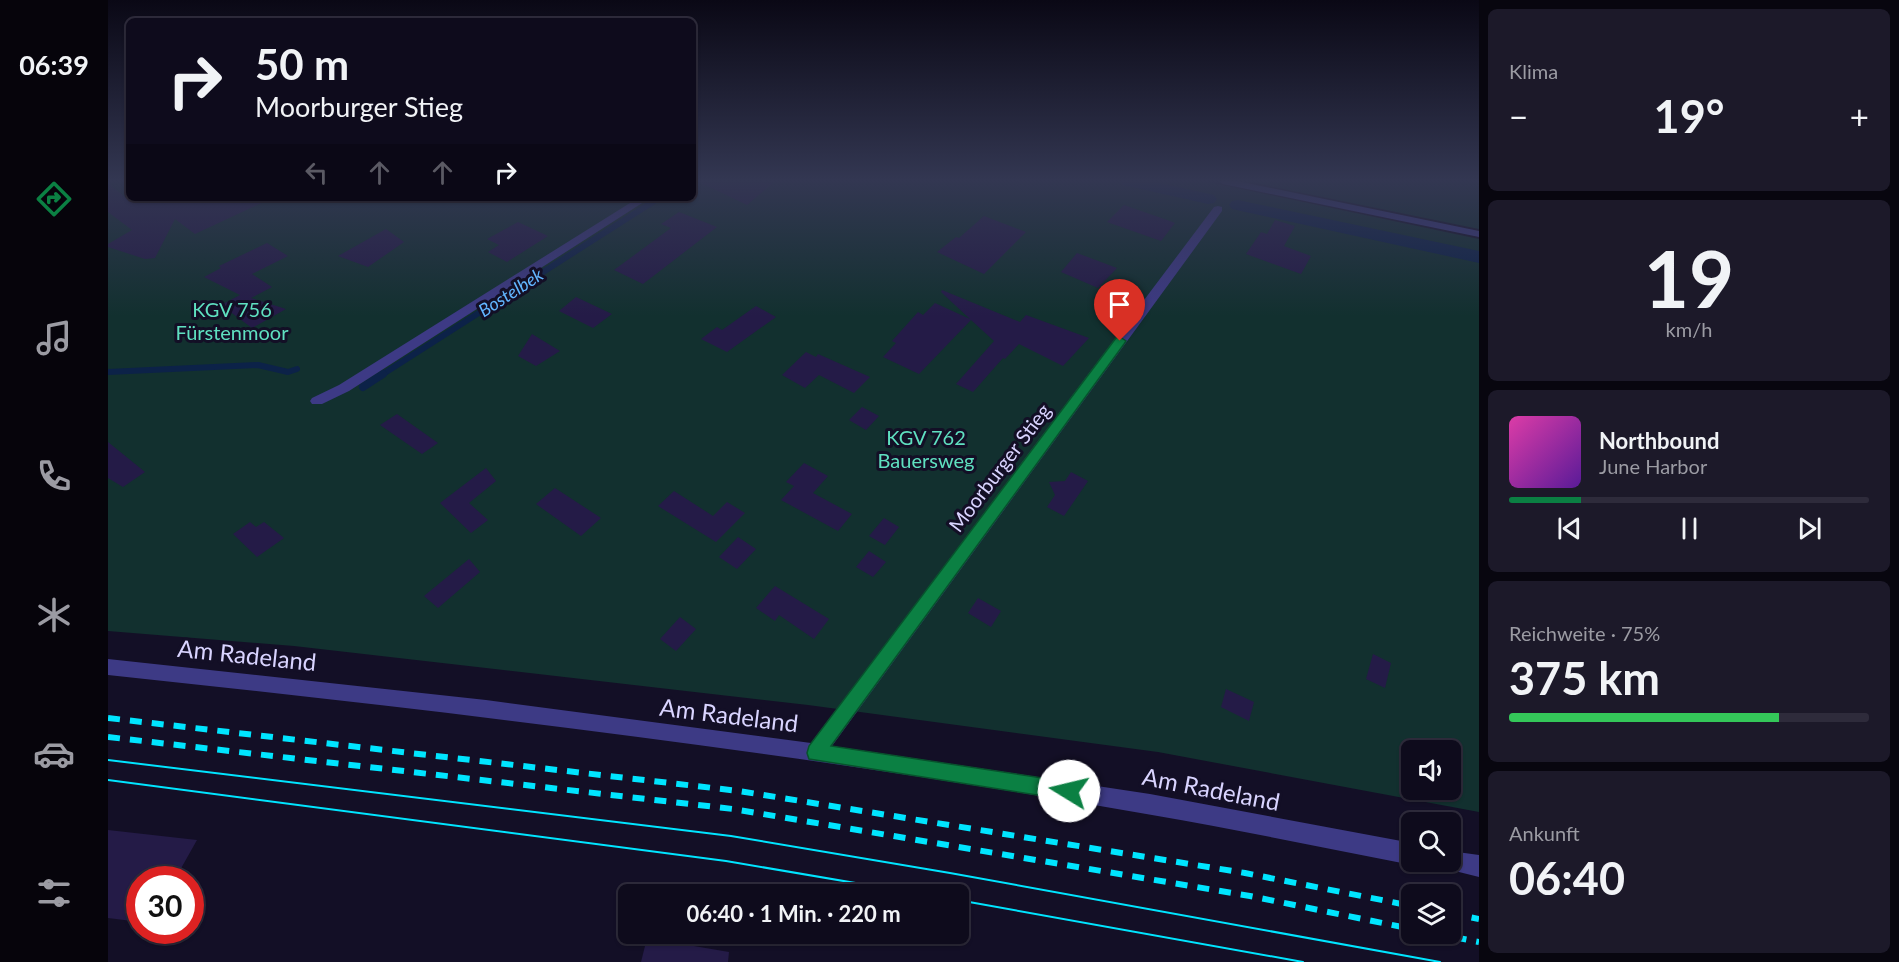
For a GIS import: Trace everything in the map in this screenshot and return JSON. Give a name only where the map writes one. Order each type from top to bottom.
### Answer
[{"type":"street","points":[[317,401],[344,388],[601,226]]},
{"type":"street","name":"Moorburger Stieg","points":[[815,753],[1205,226]]},
{"type":"street","points":[[1440,226],[1479,234]]},
{"type":"street","name":"Am Radeland","points":[[108,667],[291,686],[815,753],[1115,798],[1401,852]]},
{"type":"street","points":[[1461,863],[1479,866]]},
{"type":"green space","name":"KGV 762 Bauersweg","points":[[108,226],[1417,226],[1479,239],[1479,254],[1351,228],[1349,232],[1479,260],[1479,812],[1415,800],[1461,800],[1461,740],[1401,740],[1401,797],[1158,752],[808,705],[294,646],[108,631]]},
{"type":"green space","points":[[1464,226],[1479,226],[1479,229]]},
{"type":"building","points":[[127,226],[171,226],[155,258],[145,259],[108,247],[108,244],[132,230]]},
{"type":"building","points":[[184,226],[212,226],[195,234]]},
{"type":"building","points":[[511,226],[526,226],[548,236],[507,262],[488,252],[499,245],[487,239]]},
{"type":"building","points":[[666,226],[717,227],[643,284],[614,270],[671,228]]},
{"type":"building","points":[[973,226],[1010,226],[1026,232],[984,274],[937,252],[956,237],[959,238]]},
{"type":"building","points":[[1118,226],[1173,226],[1161,241]]},
{"type":"building","points":[[1272,226],[1295,226],[1284,246],[1311,256],[1301,274],[1246,254],[1261,232],[1267,234]]},
{"type":"building","points":[[386,229],[404,242],[368,267],[338,256]]},
{"type":"building","points":[[267,243],[288,256],[252,274],[272,287],[251,298],[286,309],[252,328],[221,305],[240,295],[204,277],[221,268],[219,266]]},
{"type":"building","points":[[1077,253],[1117,268],[1098,288],[1061,272]]},
{"type":"building","points":[[942,290],[1020,322],[1026,315],[1089,338],[1063,366],[1019,344],[1005,359],[1003,358],[973,392],[956,384],[994,341],[971,320],[919,374],[883,357],[896,343],[892,341],[918,312],[923,315],[935,303],[970,319],[941,292]]},
{"type":"building","points":[[576,297],[612,314],[593,328],[559,311]]},
{"type":"building","points":[[756,306],[776,317],[727,352],[701,339],[717,327],[722,330]]},
{"type":"building","points":[[532,334],[560,351],[536,366],[518,356]]},
{"type":"building","points":[[806,352],[816,357],[818,354],[870,377],[854,393],[819,375],[805,388],[782,375]]},
{"type":"building","points":[[862,407],[879,416],[866,430],[849,420]]},
{"type":"building","points":[[397,414],[438,443],[422,454],[380,425]]},
{"type":"building","points":[[108,442],[145,472],[123,487],[108,478]]},
{"type":"building","points":[[804,463],[828,476],[813,493],[852,514],[838,531],[781,500],[794,486],[786,482]]},
{"type":"building","points":[[486,468],[496,481],[469,503],[488,520],[471,533],[440,503]]},
{"type":"building","points":[[1071,472],[1088,481],[1064,516],[1047,507],[1055,495],[1049,482],[1065,481]]},
{"type":"building","points":[[555,488],[601,518],[581,536],[536,504]]},
{"type":"building","points":[[674,491],[713,516],[727,502],[745,513],[716,542],[658,506]]},
{"type":"building","points":[[884,518],[899,527],[885,545],[869,536]]},
{"type":"building","points":[[250,522],[256,527],[264,522],[284,538],[257,557],[233,534]]},
{"type":"building","points":[[738,537],[756,549],[737,569],[719,557]]},
{"type":"building","points":[[869,551],[886,562],[873,577],[856,567]]},
{"type":"building","points":[[469,559],[480,572],[438,608],[424,596]]},
{"type":"building","points":[[775,586],[829,619],[814,639],[779,615],[775,621],[756,608]]},
{"type":"building","points":[[978,598],[1001,611],[991,627],[968,613]]},
{"type":"building","points":[[680,617],[696,629],[676,651],[660,639]]},
{"type":"building","points":[[1373,654],[1391,663],[1385,688],[1366,679]]},
{"type":"building","points":[[1226,689],[1254,702],[1249,721],[1221,707]]},
{"type":"building","points":[[108,830],[197,840],[182,866],[126,866],[126,920],[108,918]]},
{"type":"building","points":[[646,944],[682,944],[729,952],[728,962],[641,962]]},
{"type":"waterway","name":"Bostelbek","points":[[380,376],[615,226]]},
{"type":"waterway","points":[[1335,226],[1479,257]]},
{"type":"waterway","name":"Bostelbek","points":[[108,372],[258,365],[288,372],[297,369]]},
{"type":"waterway","name":"Bostelbek","points":[[363,387],[383,374]]},
{"type":"tram line","points":[[108,760],[731,836],[950,873],[1440,962]]},
{"type":"tram line","points":[[108,780],[726,861],[861,884]]},
{"type":"tram line","points":[[969,902],[1303,962]]},
{"type":"railway","points":[[108,718],[739,791],[1245,873],[1401,904]]},
{"type":"railway","points":[[108,737],[733,809],[1250,896],[1401,927]]},
{"type":"railway","points":[[1461,915],[1479,919]]},
{"type":"railway","points":[[1461,938],[1479,942]]},
{"type":"route","points":[[1069,791],[815,753],[1120,341]]},
{"type":"park label","name":"KGV 756 Fürstenmoor","points":[[232,322]]}]
